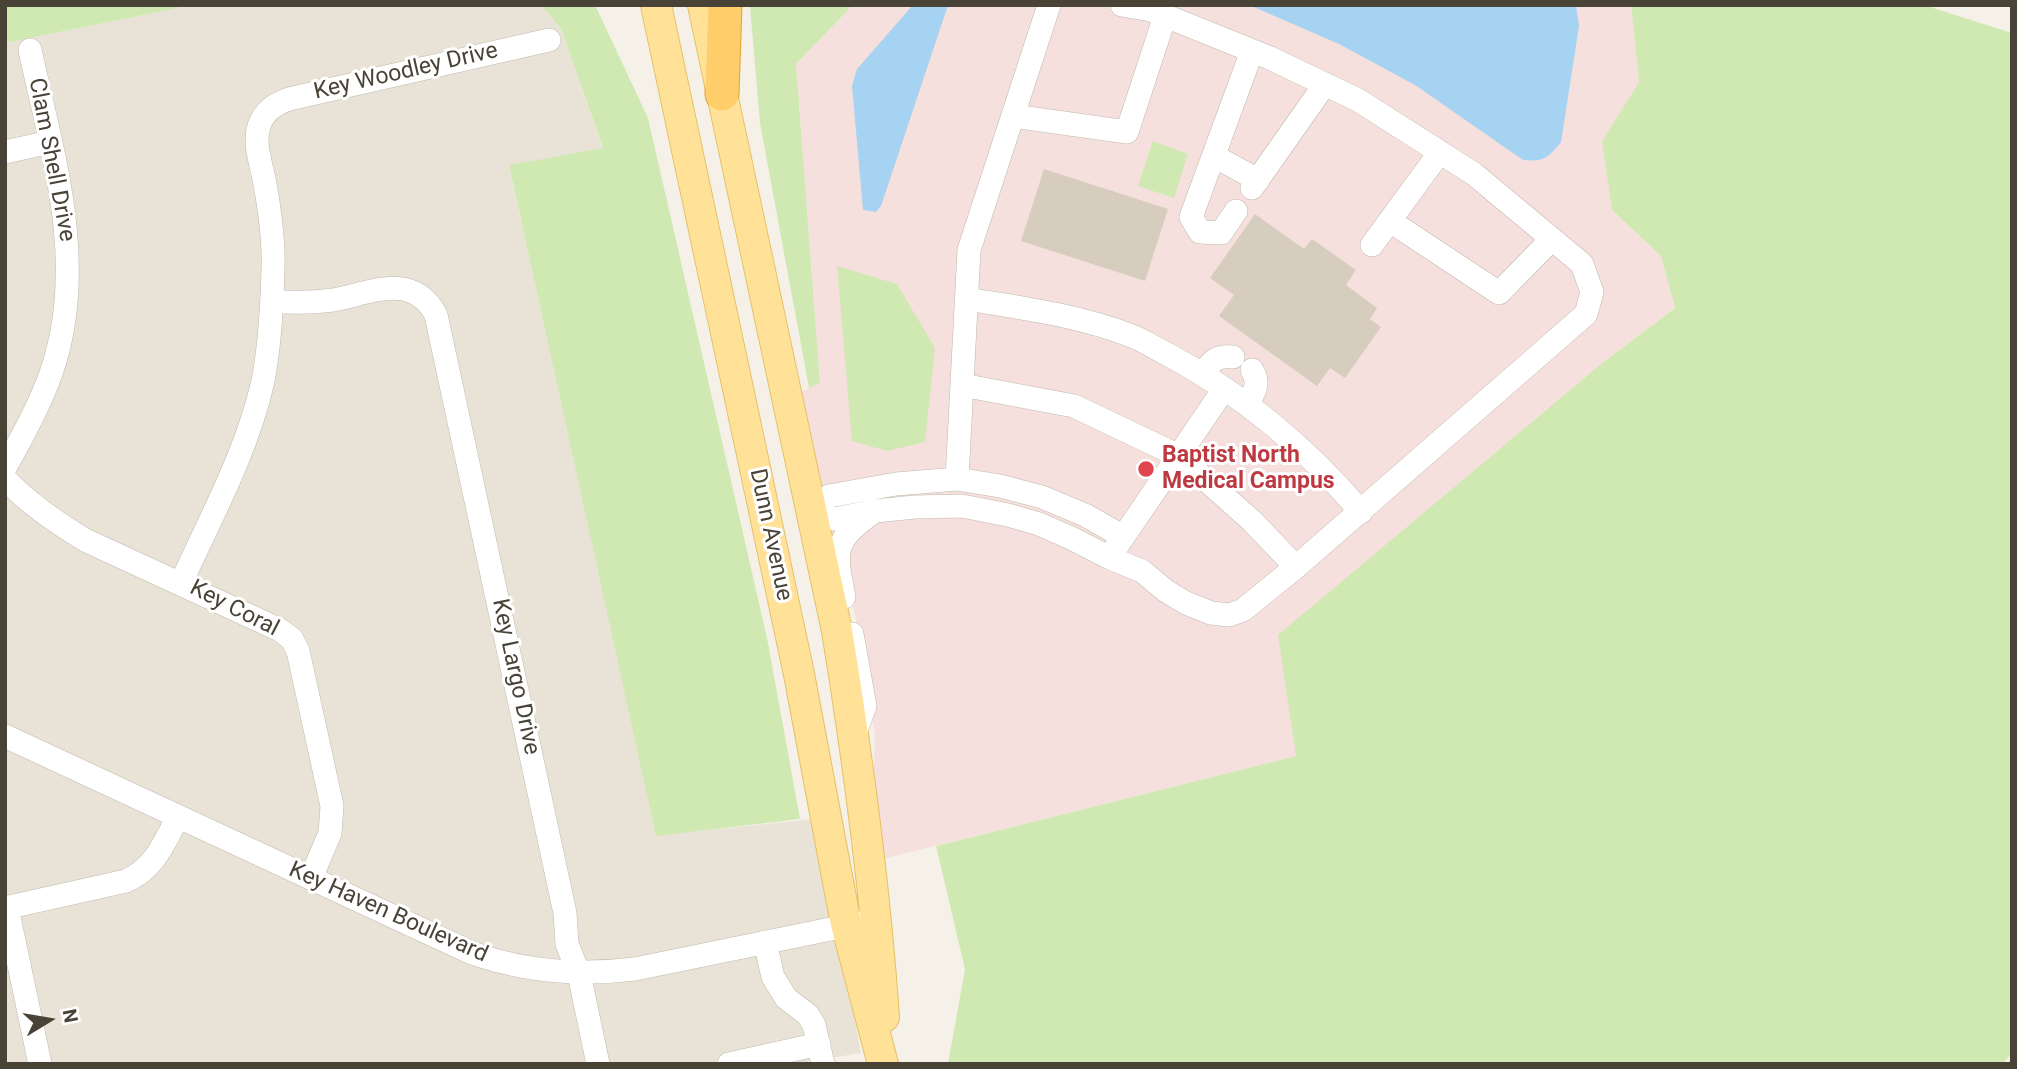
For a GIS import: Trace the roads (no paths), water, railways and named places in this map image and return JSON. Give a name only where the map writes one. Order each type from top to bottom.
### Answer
[{"type":"highway","points":[[722,94],[725,5]]},
{"type":"main road","name":"Dunn Avenue","points":[[656,5],[799,674],[846,925],[885,1064]]},
{"type":"main road","name":"Dunn Avenue","points":[[703,5],[837,631],[854,736],[877,921],[885,1064]]},
{"type":"main road","points":[[767,522],[812,512]]},
{"type":"street","points":[[957,479],[969,250],[1049,5]]},
{"type":"street","points":[[812,512],[834,519],[875,510],[915,506],[962,506],[1007,515],[1062,534],[1142,571],[1176,597],[1211,613],[1228,615],[1243,610],[1296,567],[1586,314],[1592,292],[1582,264],[1474,174],[1358,100],[1325,84],[1151,10],[1122,5]]},
{"type":"street","points":[[1013,116],[1127,132],[1166,16]]},
{"type":"street","name":"Key Woodley Drive","points":[[265,113],[275,104],[289,99],[550,40]]},
{"type":"street","name":"Clam Shell Drive","points":[[5,468],[41,399],[55,361],[65,315],[68,276],[68,239],[30,50]]},
{"type":"street","points":[[1237,211],[1221,233],[1200,232],[1191,217],[1252,51]]},
{"type":"street","points":[[1214,156],[1255,184],[1325,84]]},
{"type":"street","name":"Key Coral","points":[[265,113],[259,127],[257,143],[271,222],[272,301],[263,380],[234,469],[181,583],[280,630],[292,639],[298,651],[332,806],[330,832],[311,878]]},
{"type":"street","points":[[5,152],[50,142]]},
{"type":"street","points":[[1372,245],[1440,152]]},
{"type":"street","points":[[1390,221],[1499,293],[1551,240]]},
{"type":"street","name":"Key Largo Drive","points":[[272,301],[301,303],[331,300],[388,288],[407,288],[430,303],[436,314],[565,913],[567,944],[579,974],[598,1064]]},
{"type":"street","points":[[967,299],[1055,313],[1128,335],[1203,374],[1247,404],[1305,454],[1361,512]]},
{"type":"street","points":[[1203,374],[1210,362],[1216,358],[1243,363],[1256,377],[1256,386],[1247,404]]},
{"type":"street","points":[[962,385],[1074,406],[1179,456],[1252,521],[1296,567]]},
{"type":"street","points":[[1110,558],[1122,536],[1224,389]]},
{"type":"street","points":[[5,479],[54,522],[85,540],[181,583]]},
{"type":"street","points":[[812,512],[830,496],[896,484],[957,479],[1042,497],[1085,515],[1122,536]]},
{"type":"street","points":[[854,736],[866,706],[839,567],[839,552],[841,542],[851,528],[875,510]]},
{"type":"street","name":"Key Haven Boulevard","points":[[5,736],[472,953],[531,970],[579,974],[635,969],[846,925],[877,921]]},
{"type":"street","points":[[40,1064],[6,908],[126,881],[141,875],[152,864],[178,817]]},
{"type":"street","points":[[729,1064],[821,1054],[814,1025],[808,1015],[786,998],[773,977],[765,942]]},
{"type":"water","points":[[913,5],[948,5],[881,206],[876,212],[863,210],[852,86],[857,69]]},
{"type":"water","points":[[1249,5],[1576,5],[1579,26],[1561,142],[1545,158],[1523,160],[1415,85],[1339,44]]},
{"type":"place","name":"Baptist North Medical Campus","points":[[1146,469]]}]
